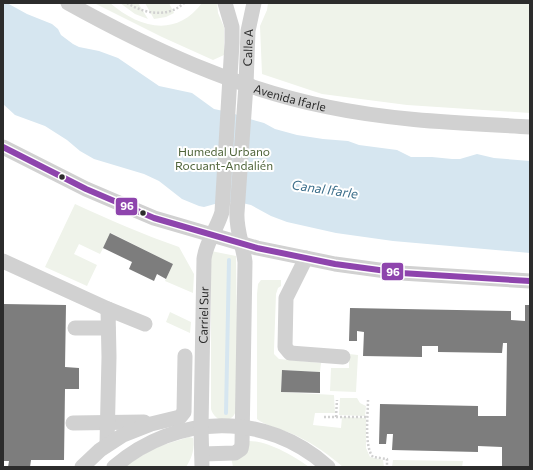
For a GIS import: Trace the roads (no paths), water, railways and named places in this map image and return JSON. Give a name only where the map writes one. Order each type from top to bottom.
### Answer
[{"type":"street","name":"Avenida Ifarle","points":[[68,3],[148,45],[230,80],[302,101],[360,113],[423,121],[530,127]]},
{"type":"street","name":"Calle A","points":[[222,208],[229,106],[232,32],[227,10]]},
{"type":"street","points":[[227,10],[240,20],[252,10]]},
{"type":"street","name":"Calle A","points":[[242,244],[237,227],[237,213],[246,85],[248,31],[252,10]]},
{"type":"street","points":[[3,147],[63,178],[154,218],[242,244],[349,266],[401,273],[530,281]]},
{"type":"street","name":"Carriel Sur","points":[[202,460],[201,427],[204,259],[206,250],[219,223],[222,208]]},
{"type":"street","points":[[202,460],[238,452],[242,444],[245,262],[242,244]]},
{"type":"street","points":[[306,258],[286,298],[285,347],[290,353],[343,357]]},
{"type":"street","points":[[3,261],[108,309],[145,324]]},
{"type":"street","points":[[107,444],[109,356],[108,309]]},
{"type":"street","points":[[75,328],[108,328]]},
{"type":"street","points":[[82,467],[107,444],[133,430],[180,417],[184,412],[185,356]]},
{"type":"street","points":[[74,423],[165,421]]},
{"type":"street","points":[[114,467],[130,454],[158,440],[187,430],[221,425],[243,427],[272,434],[312,455],[328,467]]},
{"type":"water","name":"Humedal Urbano Rocuant-Andalién","points":[[3,3],[7,3],[27,14],[52,24],[58,29],[61,35],[79,47],[99,51],[118,58],[159,86],[192,93],[214,109],[233,113],[264,123],[275,129],[297,135],[348,141],[359,145],[397,150],[411,157],[460,159],[477,154],[494,158],[530,161],[530,253],[393,241],[336,233],[287,222],[271,216],[251,205],[242,203],[222,202],[204,207],[199,206],[182,199],[159,181],[144,174],[94,159],[45,126],[15,115],[3,104]]},
{"type":"waterway","points":[[226,413],[229,260]]},
{"type":"water label","name":"Canal Ifarle","points":[[325,189]]}]
